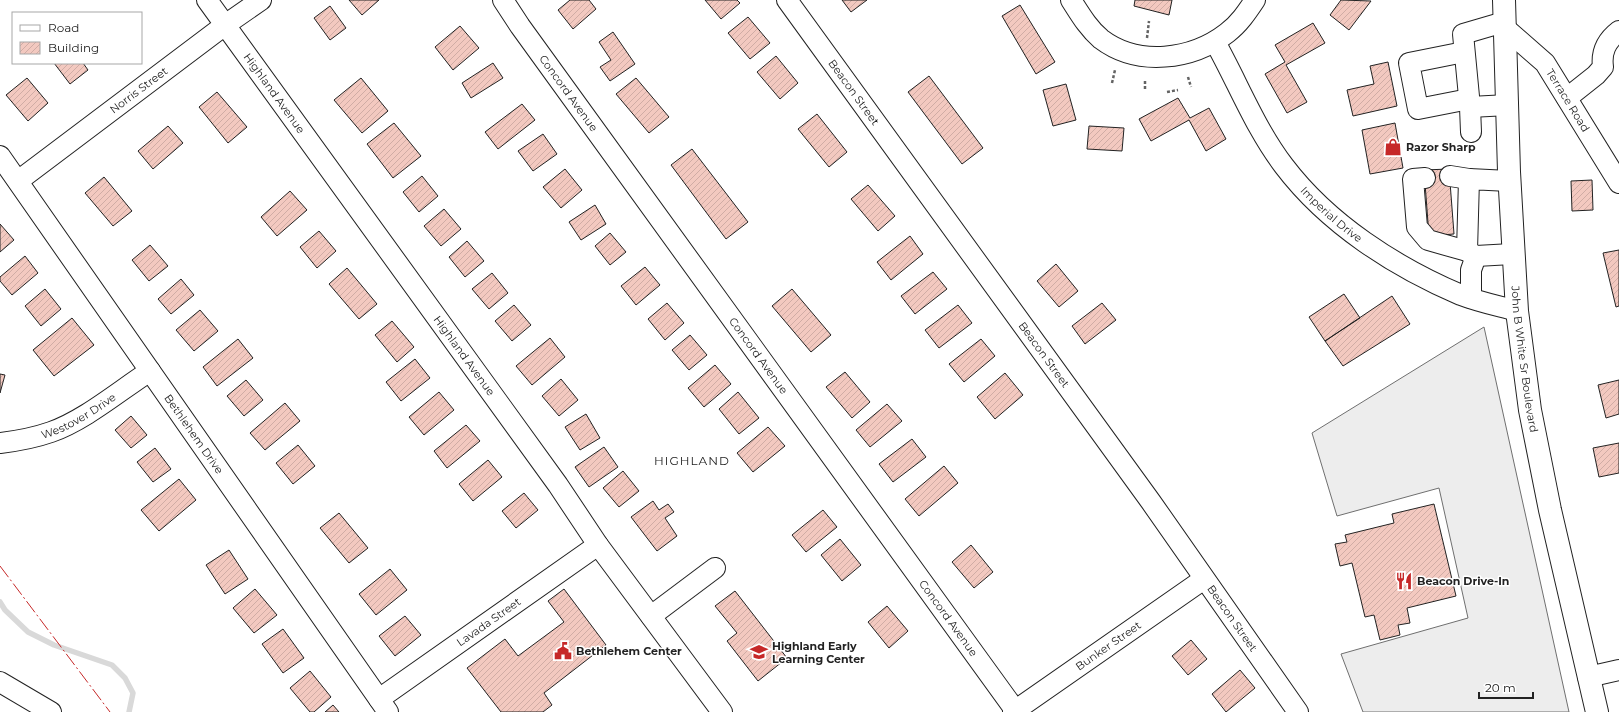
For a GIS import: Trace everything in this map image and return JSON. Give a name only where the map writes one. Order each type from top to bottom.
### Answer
[{"type":"main road","name":"John B White Sr Boulevard","points":[[1504,0],[1512,254],[1517,311],[1537,446],[1597,712]]},
{"type":"street","name":"Highland Avenue","points":[[207,0],[558,486],[598,545],[722,712]]},
{"type":"street","name":"Norris Street","points":[[18,181],[225,25],[261,0]]},
{"type":"street","name":"Concord Avenue","points":[[503,0],[520,26],[1014,711]]},
{"type":"street","name":"Beacon Street","points":[[786,0],[1151,502],[1298,712]]},
{"type":"street","points":[[1071,0],[1088,25],[1102,39],[1118,49],[1155,57],[1174,56],[1193,52],[1215,42],[1244,17],[1255,0]]},
{"type":"street","points":[[1471,132],[1470,103],[1463,34],[1504,25]]},
{"type":"street","name":"Terrace Road","points":[[1504,25],[1545,63],[1619,183]]},
{"type":"street","points":[[1567,98],[1596,75],[1603,67],[1601,55],[1619,31]]},
{"type":"street","name":"Imperial Drive","points":[[1215,42],[1265,138],[1284,166],[1305,192],[1329,214],[1390,258],[1426,278],[1471,298],[1517,311]]},
{"type":"street","points":[[1464,52],[1409,63],[1418,109],[1470,103],[1508,105]]},
{"type":"street","name":"Bethlehem Drive","points":[[0,156],[384,705]]},
{"type":"street","points":[[1425,178],[1413,179],[1418,227],[1428,240],[1471,253],[1512,254]]},
{"type":"street","points":[[1471,298],[1471,253],[1459,178],[1509,181]]},
{"type":"street","name":"Westover Drive","points":[[0,443],[32,438],[52,432],[77,420],[150,371]]},
{"type":"street","name":"Lavada Street","points":[[384,705],[598,545]]},
{"type":"street","points":[[651,616],[715,568]]},
{"type":"street","name":"Bunker Street","points":[[1014,711],[1204,579]]},
{"type":"street","points":[[1588,677],[1619,670]]},
{"type":"street","points":[[0,682],[51,712]]},
{"type":"path","points":[[1146,42],[1149,21]]},
{"type":"path","points":[[1112,82],[1116,70]]},
{"type":"path","points":[[1188,77],[1191,87]]},
{"type":"path","points":[[1145,81],[1145,90]]},
{"type":"path","points":[[1167,92],[1178,90]]},
{"type":"shaded area","points":[[1484,327],[1569,712],[1363,712],[1341,654],[1468,618],[1439,488],[1337,516],[1312,433]]},
{"type":"building","points":[[349,0],[379,0],[362,15]]},
{"type":"building","points":[[570,0],[589,0],[596,9],[573,29],[558,10]]},
{"type":"building","points":[[705,0],[737,0],[740,3],[721,19]]},
{"type":"building","points":[[842,0],[867,0],[851,12]]},
{"type":"building","points":[[1135,0],[1172,0],[1169,15],[1134,6]]},
{"type":"building","points":[[1341,0],[1371,1],[1349,30],[1330,15]]},
{"type":"building","points":[[1020,5],[1055,62],[1036,74],[1002,16]]},
{"type":"building","points":[[330,6],[346,28],[330,40],[314,18]]},
{"type":"building","points":[[748,17],[770,43],[750,59],[728,33]]},
{"type":"building","points":[[1313,23],[1325,43],[1286,65],[1307,102],[1287,113],[1265,74],[1285,62],[1275,45]]},
{"type":"building","points":[[460,26],[479,48],[453,70],[435,47]]},
{"type":"building","points":[[613,32],[635,64],[610,81],[600,67],[611,60],[599,42]]},
{"type":"building","points":[[776,56],[798,83],[780,99],[757,72]]},
{"type":"building","points":[[1388,62],[1397,106],[1353,116],[1347,90],[1374,84],[1370,66]]},
{"type":"building","points":[[493,63],[503,78],[471,98],[462,83]]},
{"type":"building","points":[[55,64],[84,64],[88,70],[70,84]]},
{"type":"building","points":[[929,76],[983,148],[962,164],[908,92]]},
{"type":"building","points":[[27,78],[48,103],[28,121],[6,95]]},
{"type":"building","points":[[361,78],[388,111],[362,133],[334,100]]},
{"type":"building","points":[[636,78],[669,117],[649,133],[616,94]]},
{"type":"building","points":[[1066,84],[1076,120],[1053,126],[1043,90]]},
{"type":"building","points":[[217,92],[247,127],[228,143],[199,107]]},
{"type":"building","points":[[1178,98],[1190,118],[1209,108],[1226,139],[1206,151],[1189,120],[1151,141],[1139,119]]},
{"type":"building","points":[[522,104],[535,120],[498,149],[485,132]]},
{"type":"building","points":[[817,114],[847,152],[829,167],[798,129]]},
{"type":"building","points":[[394,123],[421,156],[393,178],[367,144]]},
{"type":"building","points":[[1395,123],[1403,168],[1370,174],[1362,130]]},
{"type":"building","points":[[168,126],[183,143],[153,169],[138,151]]},
{"type":"building","points":[[1089,126],[1124,128],[1122,151],[1087,149]]},
{"type":"building","points":[[543,134],[557,154],[533,171],[518,151]]},
{"type":"building","points":[[692,149],[748,222],[726,239],[671,165]]},
{"type":"building","points":[[565,169],[582,190],[561,208],[543,187]]},
{"type":"building","points":[[1449,169],[1454,234],[1429,236],[1424,170]]},
{"type":"building","points":[[422,176],[438,196],[419,212],[403,192]]},
{"type":"building","points":[[104,177],[132,211],[113,226],[85,193]]},
{"type":"building","points":[[1592,180],[1593,210],[1572,211],[1571,181]]},
{"type":"building","points":[[868,185],[895,216],[878,231],[851,199]]},
{"type":"building","points":[[290,191],[307,210],[277,236],[261,217]]},
{"type":"building","points":[[595,205],[606,224],[581,240],[569,222]]},
{"type":"building","points":[[444,209],[461,229],[441,246],[424,226]]},
{"type":"building","points":[[0,224],[14,240],[0,252]]},
{"type":"building","points":[[319,231],[336,251],[317,268],[300,247]]},
{"type":"building","points":[[610,233],[626,252],[610,265],[595,246]]},
{"type":"building","points":[[910,236],[923,254],[891,280],[877,262]]},
{"type":"building","points":[[467,241],[484,261],[465,277],[449,257]]},
{"type":"building","points":[[150,245],[168,266],[149,281],[132,260]]},
{"type":"building","points":[[1619,250],[1619,306],[1616,307],[1603,253]]},
{"type":"building","points":[[25,256],[38,273],[12,295],[0,281],[0,277]]},
{"type":"building","points":[[1056,264],[1078,291],[1059,307],[1037,281]]},
{"type":"building","points":[[645,267],[660,285],[636,305],[621,286]]},
{"type":"building","points":[[347,268],[377,304],[359,319],[329,284]]},
{"type":"building","points":[[933,272],[947,289],[915,314],[901,296]]},
{"type":"building","points":[[492,273],[508,293],[489,309],[472,289]]},
{"type":"building","points":[[181,279],[194,295],[171,314],[158,299]]},
{"type":"building","points":[[45,289],[61,309],[41,326],[25,306]]},
{"type":"building","points":[[792,289],[831,335],[811,352],[772,306]]},
{"type":"building","points":[[1344,294],[1360,318],[1325,341],[1309,317]]},
{"type":"building","points":[[1392,296],[1410,324],[1343,366],[1325,341]]},
{"type":"building","points":[[667,303],[684,323],[665,340],[648,319]]},
{"type":"building","points":[[1102,303],[1116,320],[1085,344],[1072,326]]},
{"type":"building","points":[[514,305],[531,325],[512,341],[495,321]]},
{"type":"building","points":[[958,305],[972,323],[939,348],[925,330]]},
{"type":"building","points":[[200,310],[218,331],[194,351],[176,330]]},
{"type":"building","points":[[72,318],[94,345],[54,376],[33,350]]},
{"type":"building","points":[[392,321],[414,347],[397,362],[375,335]]},
{"type":"building","points":[[690,335],[707,355],[689,370],[672,350]]},
{"type":"building","points":[[550,338],[565,357],[532,385],[516,366]]},
{"type":"building","points":[[238,339],[253,358],[217,386],[203,367]]},
{"type":"building","points":[[981,339],[995,356],[964,382],[949,364]]},
{"type":"building","points":[[415,359],[430,378],[401,401],[386,382]]},
{"type":"building","points":[[715,365],[731,384],[704,407],[688,388]]},
{"type":"building","points":[[845,372],[870,402],[852,418],[826,387]]},
{"type":"building","points":[[1005,373],[1023,395],[995,419],[977,397]]},
{"type":"building","points":[[0,374],[5,375],[0,393]]},
{"type":"building","points":[[561,379],[578,400],[559,416],[542,396]]},
{"type":"building","points":[[246,380],[263,400],[244,416],[227,396]]},
{"type":"building","points":[[1619,380],[1619,414],[1606,418],[1598,385]]},
{"type":"building","points":[[439,392],[454,410],[424,435],[409,417]]},
{"type":"building","points":[[738,392],[759,418],[739,434],[719,409]]},
{"type":"building","points":[[285,403],[300,421],[265,450],[250,433]]},
{"type":"building","points":[[887,404],[902,421],[870,447],[856,430]]},
{"type":"building","points":[[586,414],[600,438],[580,450],[565,427]]},
{"type":"building","points":[[131,416],[147,435],[131,448],[115,430]]},
{"type":"building","points":[[466,425],[480,441],[447,468],[434,451]]},
{"type":"building","points":[[768,427],[785,446],[753,472],[737,453]]},
{"type":"building","points":[[912,439],[926,457],[893,482],[879,464]]},
{"type":"building","points":[[1619,443],[1619,473],[1599,477],[1593,448]]},
{"type":"building","points":[[298,445],[315,466],[293,484],[276,463]]},
{"type":"building","points":[[604,447],[618,467],[589,487],[575,467]]},
{"type":"building","points":[[155,448],[171,469],[153,482],[137,462]]},
{"type":"building","points":[[488,460],[502,477],[473,501],[459,484]]},
{"type":"building","points":[[944,466],[958,483],[919,516],[905,499]]},
{"type":"building","points":[[623,471],[639,491],[619,507],[603,488]]},
{"type":"building","points":[[179,479],[196,500],[159,531],[141,510]]},
{"type":"building","points":[[524,493],[538,510],[516,528],[502,511]]},
{"type":"building","points":[[653,501],[659,510],[668,504],[674,512],[665,518],[677,536],[657,551],[631,517]]},
{"type":"building","name":"Beacon Drive-In","points":[[1434,504],[1456,596],[1407,608],[1410,623],[1398,625],[1400,635],[1380,640],[1374,615],[1365,617],[1352,563],[1340,566],[1335,544],[1347,542],[1345,535],[1394,523],[1392,514]]},
{"type":"building","points":[[823,510],[837,527],[806,552],[792,535]]},
{"type":"building","points":[[339,513],[368,548],[349,563],[320,528]]},
{"type":"building","points":[[840,539],[861,565],[842,581],[821,555]]},
{"type":"building","points":[[971,545],[993,572],[974,588],[952,562]]},
{"type":"building","points":[[229,550],[248,579],[225,594],[206,565]]},
{"type":"building","points":[[390,569],[407,590],[376,615],[359,594]]},
{"type":"building","points":[[255,589],[277,615],[254,633],[233,608]]},
{"type":"building","name":"Bethlehem Center","points":[[564,589],[606,645],[544,693],[552,705],[543,712],[501,712],[467,668],[505,639],[518,656],[564,622],[548,601]]},
{"type":"building","points":[[735,591],[787,658],[758,681],[727,641],[737,633],[715,606]]},
{"type":"building","points":[[887,606],[908,631],[889,648],[868,622]]},
{"type":"building","points":[[405,616],[421,635],[395,656],[379,636]]},
{"type":"building","points":[[283,629],[304,658],[283,673],[262,644]]},
{"type":"building","points":[[1191,640],[1207,659],[1188,675],[1172,656]]},
{"type":"building","points":[[1240,670],[1255,688],[1226,712],[1212,694]]},
{"type":"building","points":[[310,671],[331,697],[314,712],[310,712],[290,688]]},
{"type":"building","points":[[333,705],[339,712],[325,712]]},
{"type":"waterway","points":[[0,602],[5,610],[28,632],[54,645],[112,665],[125,678],[133,693],[129,712]]},
{"type":"power","points":[[0,566],[110,712]]},
{"type":"place","name":"Razor Sharp","points":[[1393,147]]},
{"type":"place","name":"Beacon Drive-In","points":[[1404,581]]},
{"type":"place","name":"Bethlehem Center","points":[[563,651]]},
{"type":"place","name":"Highland Early Learning Center","points":[[759,652]]},
{"type":"district","name":"HIGHLAND","points":[[692,460]]}]
